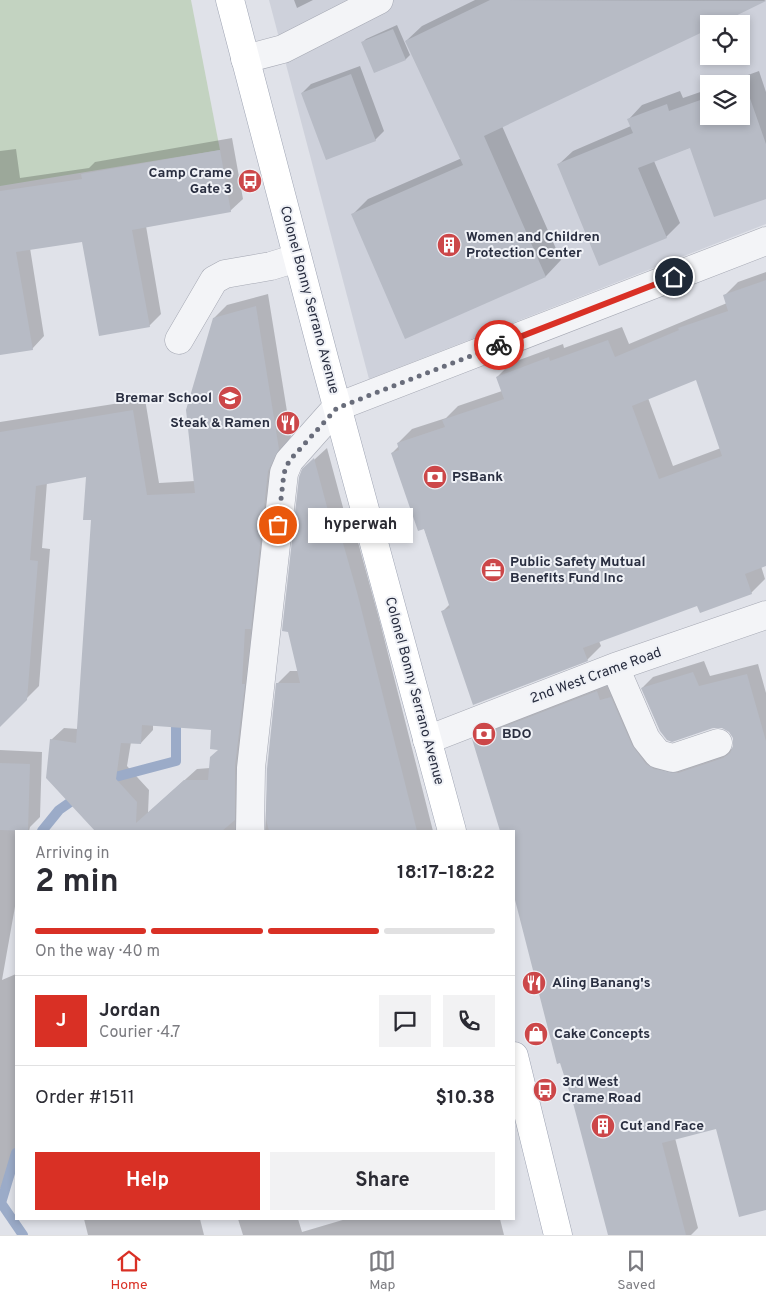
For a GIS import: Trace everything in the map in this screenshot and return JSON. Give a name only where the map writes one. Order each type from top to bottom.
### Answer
[{"type":"main road","name":"Colonel Bonny Serrano Avenue","points":[[230,0],[337,408],[452,830]]},
{"type":"main road","points":[[515,1065],[558,1235]]},
{"type":"street","points":[[245,59],[283,49],[379,0]]},
{"type":"street","points":[[250,830],[251,768],[284,473],[289,461],[337,408],[766,241]]},
{"type":"street","points":[[178,340],[214,280],[225,274],[271,266],[297,258]]},
{"type":"street","name":"2nd West Crame Road","points":[[427,740],[615,667],[764,623]]},
{"type":"street","points":[[615,667],[646,739],[658,754],[673,758],[718,743]]},
{"type":"shaded area","points":[[269,0],[766,0],[766,224],[369,379]]},
{"type":"green space","points":[[0,0],[191,0],[220,150],[0,186]]},
{"type":"building","points":[[490,0],[766,1],[737,15],[700,15],[700,33],[484,136],[546,277],[405,339],[351,214],[463,165],[405,41]]},
{"type":"building","points":[[393,29],[406,60],[374,73],[361,42]]},
{"type":"building","points":[[351,74],[376,141],[326,160],[301,93]]},
{"type":"building","points":[[750,98],[766,144],[766,199],[714,217],[690,148],[638,168],[667,238],[599,266],[557,164],[633,133],[627,119],[667,104],[669,111],[700,100],[700,125],[750,125]]},
{"type":"building","points":[[220,150],[231,212],[132,230],[150,327],[99,336],[82,242],[16,252],[33,350],[0,355],[0,191],[82,179],[81,174]]},
{"type":"building","points":[[766,280],[766,566],[745,574],[752,594],[700,613],[697,606],[583,648],[588,661],[473,705],[441,611],[450,608],[424,529],[418,531],[391,453],[399,450],[397,443],[445,427],[442,420],[504,399],[496,377],[549,357],[550,361],[608,340],[615,357],[679,330],[678,328],[728,311],[723,295]],"holes":[[[696,380],[722,456],[659,479],[632,406]]]},
{"type":"building","points":[[256,306],[279,449],[268,471],[251,629],[245,629],[242,684],[245,684],[235,766],[235,820],[223,830],[94,830],[46,778],[50,739],[76,743],[91,520],[83,520],[86,477],[36,486],[30,560],[38,561],[27,700],[0,727],[0,432],[133,410],[147,495],[195,493],[186,410],[213,318]],"holes":[[[142,725],[211,730],[210,749],[218,750],[210,757],[208,780],[184,780],[136,823],[137,802],[116,779],[121,743],[141,744]]]},
{"type":"building","points":[[314,458],[335,537],[341,536],[357,592],[417,830],[269,830],[266,819],[267,769],[276,683],[300,683],[288,632],[282,631],[299,477],[302,469]]},
{"type":"building","points":[[693,672],[699,686],[747,674],[766,741],[766,1210],[739,1217],[716,1129],[662,1143],[686,1235],[608,1235],[573,1103],[560,1063],[557,1064],[515,900],[515,830],[500,830],[472,739],[597,691],[600,700],[611,697],[632,745],[646,764],[654,769],[678,773],[723,758],[730,753],[733,746],[733,738],[729,732],[722,728],[713,728],[672,742],[667,740],[660,731],[641,688]]},
{"type":"building","points":[[0,763],[30,764],[28,830],[0,830]]},
{"type":"waterway","points":[[104,780],[176,761],[176,715]]},
{"type":"waterway","points":[[43,830],[59,810],[79,796]]},
{"type":"waterway","points":[[15,1156],[1,1203],[23,1235]]},
{"type":"way so far","points":[[278,525],[284,473],[289,461],[337,408],[499,345]]},
{"type":"place","name":"Camp Crame Gate 3","points":[[250,181]]},
{"type":"place","name":"Women and Children Protection Center","points":[[449,245]]},
{"type":"place","name":"Bremar School","points":[[230,398]]},
{"type":"place","name":"Steak & Ramen","points":[[288,423]]},
{"type":"place","name":"PSBank","points":[[435,477]]},
{"type":"place","name":"hyperwah","points":[[278,525]]},
{"type":"place","name":"Public Safety Mutual Benefits Fund Inc","points":[[493,570]]},
{"type":"place","name":"BDO","points":[[484,734]]},
{"type":"place","name":"Aling Banang's","points":[[534,983]]},
{"type":"place","name":"Cake Concepts","points":[[536,1034]]},
{"type":"place","name":"3rd West Crame Road","points":[[545,1090]]},
{"type":"place","name":"Cut and Face","points":[[603,1126]]},
{"type":"route","points":[[499,345],[674,277]]}]
